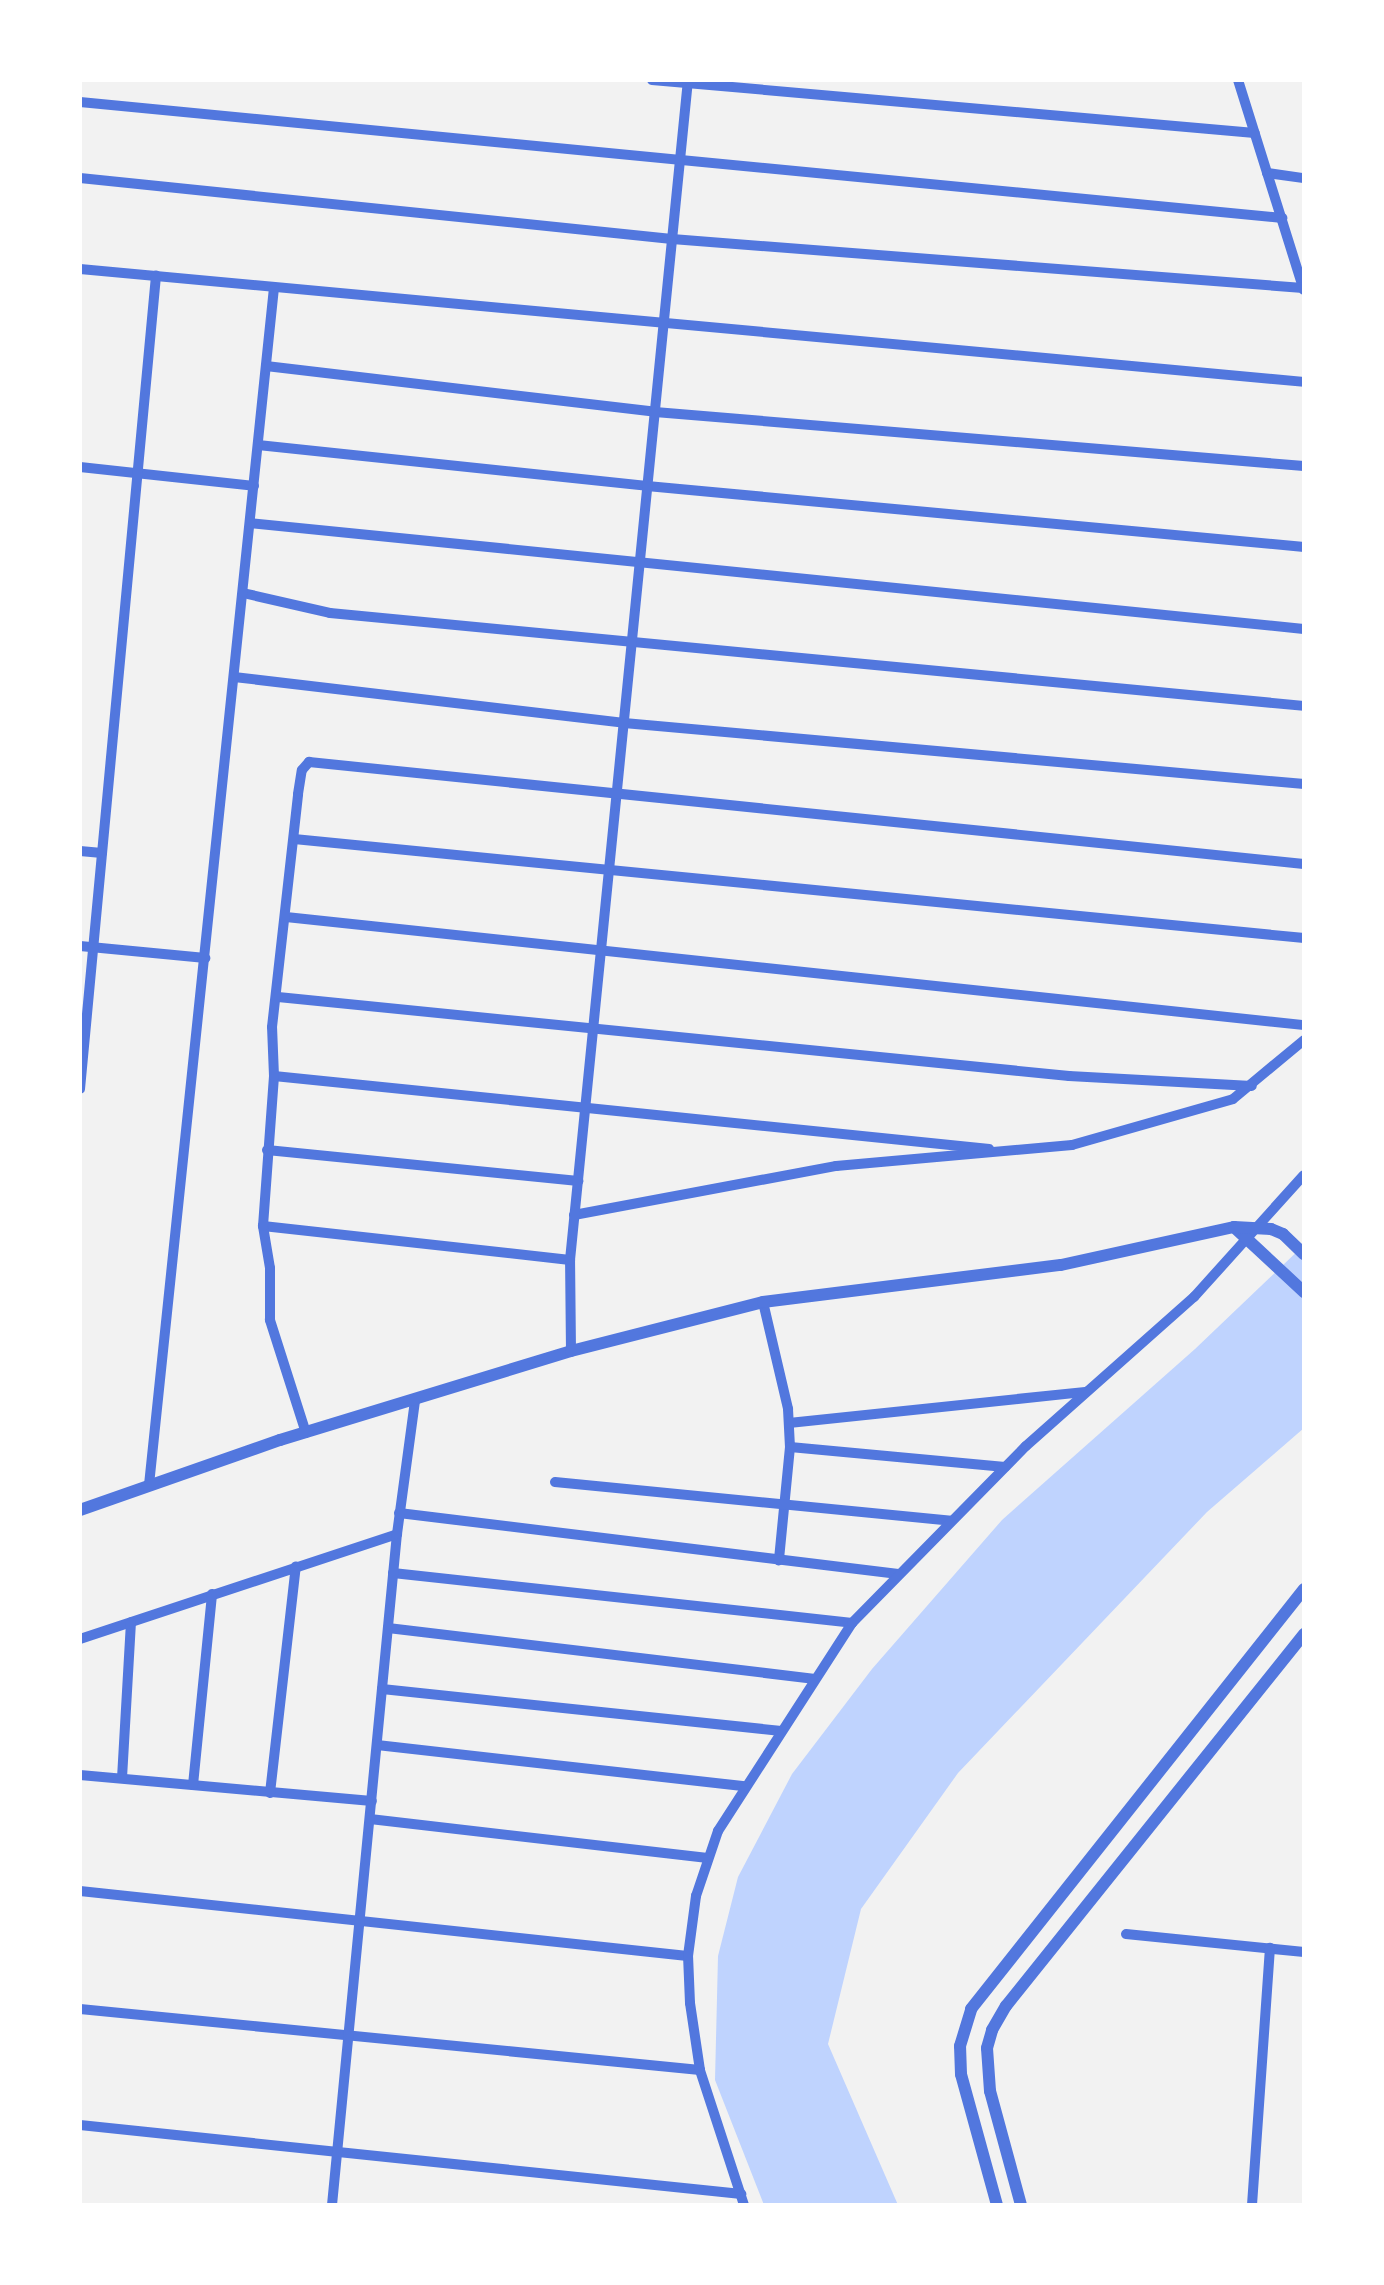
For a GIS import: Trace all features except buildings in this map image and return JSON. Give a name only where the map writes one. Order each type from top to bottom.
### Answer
[{"type":"street","points":[[652,80],[1255,133]]},
{"type":"street","points":[[80,178],[672,239],[1304,289],[1238,80]]},
{"type":"street","points":[[571,1351],[570,1260],[574,1215],[688,82]]},
{"type":"street","points":[[80,102],[1282,218]]},
{"type":"street","points":[[1267,174],[1304,178]]},
{"type":"street","points":[[80,269],[1304,382]]},
{"type":"street","points":[[80,1089],[156,276]]},
{"type":"street","points":[[150,1485],[274,288]]},
{"type":"street","points":[[266,366],[655,412],[1304,466]]},
{"type":"street","points":[[258,445],[647,486],[1304,547]]},
{"type":"street","points":[[80,467],[254,486]]},
{"type":"street","points":[[250,522],[1304,629]]},
{"type":"street","points":[[243,593],[330,613],[1304,706]]},
{"type":"street","points":[[234,677],[624,723],[1304,784]]},
{"type":"street","points":[[306,1433],[270,1320],[263,1226],[274,1076],[272,1026],[302,770],[309,762],[617,790],[1304,864]]},
{"type":"street","points":[[294,839],[1304,938]]},
{"type":"street","points":[[80,851],[102,854]]},
{"type":"street","points":[[286,917],[1304,1025]]},
{"type":"street","points":[[80,946],[204,958]]},
{"type":"street","points":[[278,997],[593,1025],[1069,1076],[1252,1086]]},
{"type":"street","points":[[574,1215],[836,1166],[1072,1145],[1233,1099],[1304,1040]]},
{"type":"street","points":[[274,1076],[586,1104],[1018,1152]]},
{"type":"street","points":[[268,1150],[578,1181]]},
{"type":"street","points":[[80,2125],[743,2200],[700,2070],[688,1956],[696,1896],[708,1858],[745,1786],[852,1623],[1005,1466],[1194,1298],[1304,1175]]},
{"type":"street","points":[[263,1226],[570,1260]]},
{"type":"street","points":[[80,1510],[306,1433],[571,1351],[763,1302],[1061,1265],[1234,1227],[1258,1226],[1284,1234],[1304,1254]]},
{"type":"street","points":[[1234,1227],[1268,1254],[1304,1292]]},
{"type":"street","points":[[763,1302],[790,1448],[779,1560]]},
{"type":"street","points":[[788,1422],[1085,1392]]},
{"type":"street","points":[[332,2205],[397,1534],[415,1400]]},
{"type":"street","points":[[790,1448],[1005,1466]]},
{"type":"street","points":[[555,1482],[952,1521]]},
{"type":"street","points":[[400,1513],[898,1574]]},
{"type":"street","points":[[81,1635],[397,1534]]},
{"type":"street","points":[[270,1793],[296,1566]]},
{"type":"street","points":[[393,1573],[852,1623]]},
{"type":"street","points":[[998,2205],[961,2074],[960,2046],[971,2009],[1304,1590]]},
{"type":"street","points":[[193,1785],[212,1594]]},
{"type":"street","points":[[122,1778],[131,1622]]},
{"type":"street","points":[[388,1628],[814,1679]]},
{"type":"street","points":[[1021,2205],[990,2090],[988,2048],[992,2030],[1006,2006],[1304,1634]]},
{"type":"street","points":[[382,1689],[779,1731]]},
{"type":"street","points":[[377,1744],[745,1786]]},
{"type":"street","points":[[80,1774],[372,1800]]},
{"type":"street","points":[[370,1819],[708,1858]]},
{"type":"street","points":[[80,1891],[688,1956]]},
{"type":"street","points":[[1126,1934],[1304,1952]]},
{"type":"street","points":[[1252,2205],[1270,1948]]},
{"type":"street","points":[[80,2009],[700,2070]]},
{"type":"water","points":[[1304,1245],[1304,1428],[1207,1512],[958,1773],[861,1909],[828,2044],[898,2205],[764,2205],[715,2080],[718,1956],[738,1877],[792,1774],[872,1669],[1002,1520],[1195,1349]]}]
